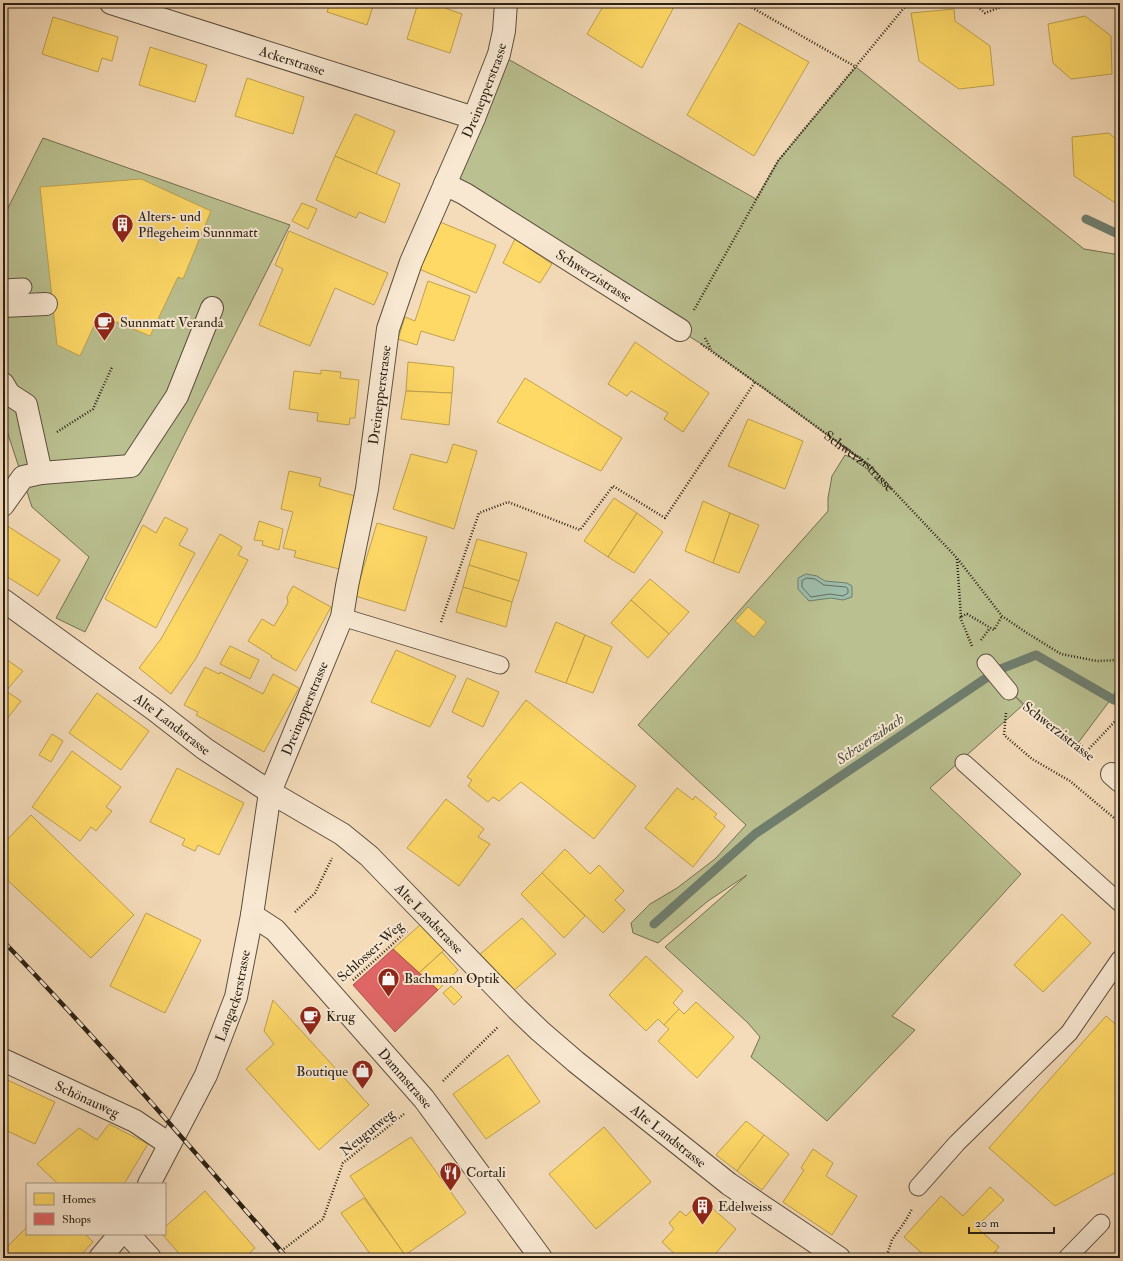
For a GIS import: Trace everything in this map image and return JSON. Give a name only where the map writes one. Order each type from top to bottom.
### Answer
[{"type":"street","name":"Ackerstrasse","points":[[111,3],[474,118]]},
{"type":"street","name":"Dreinepperstrasse","points":[[270,792],[342,617],[367,488],[388,329],[411,262],[474,118],[499,54],[504,31],[506,3]]},
{"type":"street","name":"Schwerzistrasse","points":[[445,184],[465,194],[680,330]]},
{"type":"street","points":[[3,306],[46,304]]},
{"type":"street","points":[[3,505],[23,477],[41,473],[132,466],[176,396],[212,308]]},
{"type":"street","points":[[3,384],[9,394],[26,405],[41,473]]},
{"type":"street","name":"Alte Landstrasse","points":[[3,600],[155,710],[205,749],[270,792],[342,834],[369,856],[517,1009],[571,1058],[729,1184],[839,1258]]},
{"type":"street","name":"Langackerstrasse","points":[[150,1183],[206,1075],[236,997],[252,915],[270,792]]},
{"type":"street","name":"Dammstrasse","points":[[252,915],[275,930],[424,1099],[541,1258]]},
{"type":"street","name":"Schönauweg","points":[[3,1060],[135,1121],[170,1144]]},
{"type":"street","points":[[100,1258],[119,1235]]},
{"type":"street","points":[[129,1235],[150,1258]]},
{"type":"lane","points":[[3,288],[23,286]]},
{"type":"lane","points":[[342,617],[433,646],[500,665]]},
{"type":"lane","name":"Schwerzistrasse","points":[[986,663],[1009,691]]},
{"type":"lane","points":[[964,763],[1120,903]]},
{"type":"lane","points":[[918,1187],[957,1143],[1069,1033],[1120,959]]},
{"type":"lane","points":[[1067,1258],[1101,1223]]},
{"type":"path","points":[[744,3],[856,66]]},
{"type":"path","points":[[693,312],[778,161],[908,3]]},
{"type":"path","points":[[973,3],[985,13],[1012,3]]},
{"type":"path","name":"Schwerzistrasse","points":[[680,330],[755,382],[869,465],[957,558],[1002,616],[1061,654],[1097,661],[1120,660]]},
{"type":"path","points":[[35,446],[93,409],[112,367]]},
{"type":"path","points":[[433,646],[479,513],[508,502],[580,530],[613,486],[665,518],[755,382]]},
{"type":"path","points":[[957,558],[960,617],[972,647],[986,663]]},
{"type":"path","points":[[961,617],[967,614],[994,630],[1002,616]]},
{"type":"path","points":[[1009,691],[1004,735],[1032,759],[1070,781],[1120,823]]},
{"type":"path","name":"Schwerzistrasse","points":[[1009,691],[1052,729],[1078,743],[1116,778]]},
{"type":"path","points":[[1087,751],[1120,716]]},
{"type":"path","points":[[275,930],[315,893],[342,834]]},
{"type":"path","name":"Schlosser-Weg","points":[[335,997],[408,930]]},
{"type":"path","name":"Neugutweg","points":[[272,1258],[323,1219],[343,1163],[424,1099],[498,1027]]},
{"type":"path","points":[[886,1258],[892,1240],[906,1220],[914,1204],[918,1187]]},
{"type":"shaded area","points":[[499,54],[756,199],[778,161],[856,67],[1084,249],[1120,255],[1120,687],[1078,743],[1052,729],[1015,696],[1023,705],[930,788],[1021,874],[892,1016],[915,1030],[827,1121],[751,1057],[760,1037],[748,1023],[665,947],[747,875],[708,901],[658,943],[633,933],[631,923],[650,904],[677,888],[715,859],[746,825],[638,725],[828,511],[828,498],[832,476],[845,455],[867,464],[711,350],[445,184]]},
{"type":"shaded area","points":[[43,138],[290,225],[85,632],[56,618],[89,557],[32,507],[3,419],[3,218]]},
{"type":"water","points":[[806,574],[817,576],[825,581],[847,583],[852,586],[852,597],[843,600],[831,598],[809,601],[798,589],[798,578]]},
{"type":"building: Homes","points":[[330,3],[374,3],[367,25],[327,12]]},
{"type":"building: Homes","points":[[418,3],[431,3],[462,14],[450,53],[407,39]]},
{"type":"building: Homes","points":[[605,3],[676,3],[642,68],[587,34]]},
{"type":"building: Homes","points":[[954,9],[955,21],[990,46],[994,85],[959,89],[919,61],[911,13]]},
{"type":"building: Homes","points":[[1085,16],[1111,36],[1112,74],[1071,79],[1053,63],[1048,24]]},
{"type":"building: Homes","points":[[53,17],[118,37],[112,61],[102,58],[98,72],[42,54]]},
{"type":"building: Homes","points":[[739,23],[809,62],[754,156],[687,115]]},
{"type":"building: Homes","points":[[150,47],[207,65],[195,102],[139,85]]},
{"type":"building: Homes","points":[[247,78],[304,97],[293,134],[235,116]]},
{"type":"building: Homes","points":[[355,114],[395,131],[376,174],[335,156]]},
{"type":"building: Homes","points":[[1109,133],[1120,143],[1120,204],[1117,204],[1074,176],[1072,137]]},
{"type":"building: Homes","points":[[335,156],[400,184],[385,223],[359,212],[356,218],[316,200]]},
{"type":"building: Homes","name":"Alters- und Pflegeheim Sunnmatt","points":[[141,179],[211,211],[183,279],[178,277],[150,336],[99,315],[80,356],[57,345],[40,187]]},
{"type":"building: Homes","points":[[302,203],[317,209],[308,229],[292,221]]},
{"type":"building: Homes","points":[[440,222],[496,245],[476,293],[419,269]]},
{"type":"building: Homes","points":[[289,231],[388,273],[374,305],[335,288],[310,346],[259,325],[283,269],[275,265]]},
{"type":"building: Homes","points":[[515,239],[552,264],[540,283],[503,263]]},
{"type":"building: Homes","points":[[428,281],[470,296],[454,341],[421,331],[417,345],[398,339],[405,317],[415,321]]},
{"type":"building: Homes","points":[[635,342],[709,393],[683,432],[664,419],[668,413],[631,391],[627,396],[608,384]]},
{"type":"building: Homes","points":[[408,362],[454,367],[452,393],[406,391]]},
{"type":"building: Homes","points":[[321,370],[341,372],[340,378],[359,380],[355,418],[350,418],[349,425],[317,421],[318,413],[289,409],[294,371],[321,374]]},
{"type":"building: Homes","points":[[525,378],[622,438],[601,471],[497,422]]},
{"type":"building: Homes","points":[[406,391],[452,393],[449,425],[401,419]]},
{"type":"building: Homes","points":[[748,419],[803,441],[785,489],[728,466]]},
{"type":"building: Homes","points":[[453,444],[477,451],[454,529],[393,509],[411,454],[447,463]]},
{"type":"building: Homes","points":[[289,471],[321,478],[319,486],[355,496],[339,569],[294,557],[296,551],[283,548],[293,512],[281,509]]},
{"type":"building: Homes","points":[[614,498],[637,513],[608,557],[584,541]]},
{"type":"building: Homes","points":[[703,501],[730,513],[713,563],[685,551]]},
{"type":"building: Homes","points":[[637,513],[663,532],[634,573],[608,557]]},
{"type":"building: Homes","points":[[730,513],[759,525],[739,573],[713,563]]},
{"type":"building: Homes","points":[[165,517],[188,529],[179,545],[195,553],[156,628],[105,599],[143,525],[156,533]]},
{"type":"building: Homes","points":[[259,521],[283,529],[279,550],[262,545],[263,541],[254,540]]},
{"type":"building: Homes","points":[[377,523],[427,537],[405,611],[355,596]]},
{"type":"building: Homes","points":[[6,525],[60,560],[38,596],[6,576],[3,580],[3,529]]},
{"type":"building: Homes","points":[[220,534],[242,547],[238,555],[248,560],[195,660],[171,694],[139,668],[161,639]]},
{"type":"building: Homes","points":[[477,539],[527,553],[519,581],[469,565]]},
{"type":"building: Homes","points":[[469,565],[519,581],[512,602],[463,587]]},
{"type":"building: Homes","points":[[650,579],[689,612],[669,634],[631,600]]},
{"type":"building: Homes","points":[[293,586],[331,607],[296,671],[271,657],[272,656],[248,641],[262,619],[274,626],[288,603],[287,597]]},
{"type":"building: Homes","points":[[463,587],[512,602],[506,627],[456,612]]},
{"type":"building: Homes","points":[[631,600],[669,634],[648,658],[611,623]]},
{"type":"building: Homes","points":[[748,607],[766,622],[754,637],[735,621]]},
{"type":"building: Homes","points":[[556,622],[585,635],[566,683],[535,672]]},
{"type":"building: Homes","points":[[585,635],[612,647],[593,693],[566,683]]},
{"type":"building: Homes","points":[[230,646],[259,660],[250,679],[220,664]]},
{"type":"building: Homes","points":[[396,650],[456,676],[430,727],[371,702]]},
{"type":"building: Homes","points":[[3,657],[23,671],[6,691],[21,701],[3,724]]},
{"type":"building: Homes","points":[[205,667],[219,674],[220,672],[263,694],[273,674],[299,688],[264,752],[196,715],[198,712],[184,705]]},
{"type":"building: Homes","points":[[467,678],[499,692],[483,727],[452,712]]},
{"type":"building: Homes","points":[[97,693],[149,731],[121,770],[69,733]]},
{"type":"building: Homes","points":[[526,700],[636,786],[594,839],[521,782],[499,801],[493,797],[488,802],[468,786],[472,780],[467,777]]},
{"type":"building: Homes","points":[[52,734],[63,741],[51,762],[39,755]]},
{"type":"building: Homes","points":[[72,751],[121,787],[106,807],[112,811],[96,831],[91,827],[80,841],[32,807]]},
{"type":"building: Homes","points":[[177,768],[244,803],[219,855],[198,845],[195,851],[182,845],[185,839],[150,822]]},
{"type":"building: Homes","points":[[677,788],[693,800],[695,796],[717,814],[714,817],[725,826],[693,867],[645,828]]},
{"type":"building: Homes","points":[[446,799],[484,829],[478,837],[490,844],[459,886],[407,848]]},
{"type":"building: Homes","points":[[31,815],[134,915],[91,958],[3,876],[3,844]]},
{"type":"building: Homes","points":[[565,849],[590,874],[599,865],[624,891],[615,900],[625,910],[603,933],[542,873]]},
{"type":"building: Homes","points":[[542,873],[585,916],[564,938],[521,894]]},
{"type":"building: Homes","points":[[146,913],[201,940],[165,1013],[110,986]]},
{"type":"building: Homes","points":[[1062,914],[1091,943],[1043,992],[1014,965]]},
{"type":"building: Homes","points":[[522,918],[556,954],[512,992],[478,956]]},
{"type":"building: Homes","points":[[420,925],[446,948],[419,973],[393,949]]},
{"type":"building: Homes","points":[[442,952],[458,970],[438,990],[419,973]]},
{"type":"building: Homes","points":[[646,956],[683,991],[673,1003],[679,1009],[664,1025],[658,1019],[646,1031],[609,995]]},
{"type":"building: Homes","points":[[451,986],[462,997],[454,1005],[443,993]]},
{"type":"building: Homes","points":[[273,1000],[369,1105],[319,1150],[246,1069],[274,1044],[264,1031]]},
{"type":"building: Homes","points":[[696,1002],[734,1037],[697,1078],[658,1041],[669,1029],[664,1025],[679,1009],[684,1014]]},
{"type":"building: Homes","points":[[1106,1016],[1120,1028],[1120,1170],[1055,1206],[989,1148]]},
{"type":"building: Homes","points":[[508,1055],[540,1102],[486,1139],[453,1094]]},
{"type":"building: Homes","points":[[3,1078],[55,1102],[35,1144],[3,1129]]},
{"type":"building: Homes","points":[[746,1121],[764,1135],[737,1171],[716,1155]]},
{"type":"building: Homes","points":[[109,1124],[148,1144],[125,1183],[57,1183],[37,1164],[79,1128],[97,1140]]},
{"type":"building: Homes","points":[[604,1127],[651,1182],[596,1229],[549,1174]]},
{"type":"building: Homes","points":[[764,1135],[789,1154],[762,1190],[737,1171]]},
{"type":"building: Homes","points":[[411,1137],[466,1213],[405,1255],[350,1176]]},
{"type":"building: Homes","points":[[813,1149],[833,1163],[826,1176],[857,1196],[832,1235],[783,1202],[804,1170],[801,1168]]},
{"type":"building: Homes","points":[[990,1187],[1004,1200],[976,1227],[999,1247],[989,1258],[927,1258],[904,1237],[941,1196],[963,1216]]},
{"type":"building: Homes","points":[[205,1191],[255,1248],[244,1258],[183,1258],[163,1235],[166,1235],[166,1226]]},
{"type":"building: Homes","points":[[364,1198],[405,1255],[401,1258],[397,1258],[394,1255],[373,1258],[341,1213]]},
{"type":"building: Homes","name":"Edelweiss","points":[[702,1199],[736,1229],[712,1258],[679,1258],[662,1242],[674,1229],[669,1223],[680,1211],[686,1216]]},
{"type":"building: Homes","points":[[26,1228],[26,1235],[86,1235],[93,1242],[78,1258],[3,1258],[3,1251]]},
{"type":"building: Homes","points":[[996,1251],[1004,1258],[989,1258]]},
{"type":"building: Shops","points":[[393,949],[438,990],[395,1032],[353,985]]},
{"type":"waterway","points":[[1086,219],[1120,235]]},
{"type":"waterway","name":"Schwerzibach","points":[[654,924],[755,834],[998,670],[1036,655],[1114,700],[1120,693]]},
{"type":"railway","points":[[3,941],[111,1058],[287,1258]]},
{"type":"place","name":"Alters- und Pflegeheim Sunnmatt","points":[[122,244]]},
{"type":"place","name":"Sunnmatt Veranda","points":[[105,342]]},
{"type":"place","name":"Bachmann Optik","points":[[388,998]]},
{"type":"place","name":"Krug","points":[[310,1036]]},
{"type":"place","name":"Boutique","points":[[363,1090]]},
{"type":"place","name":"Cortali","points":[[451,1192]]},
{"type":"place","name":"Edelweiss","points":[[702,1226]]}]
